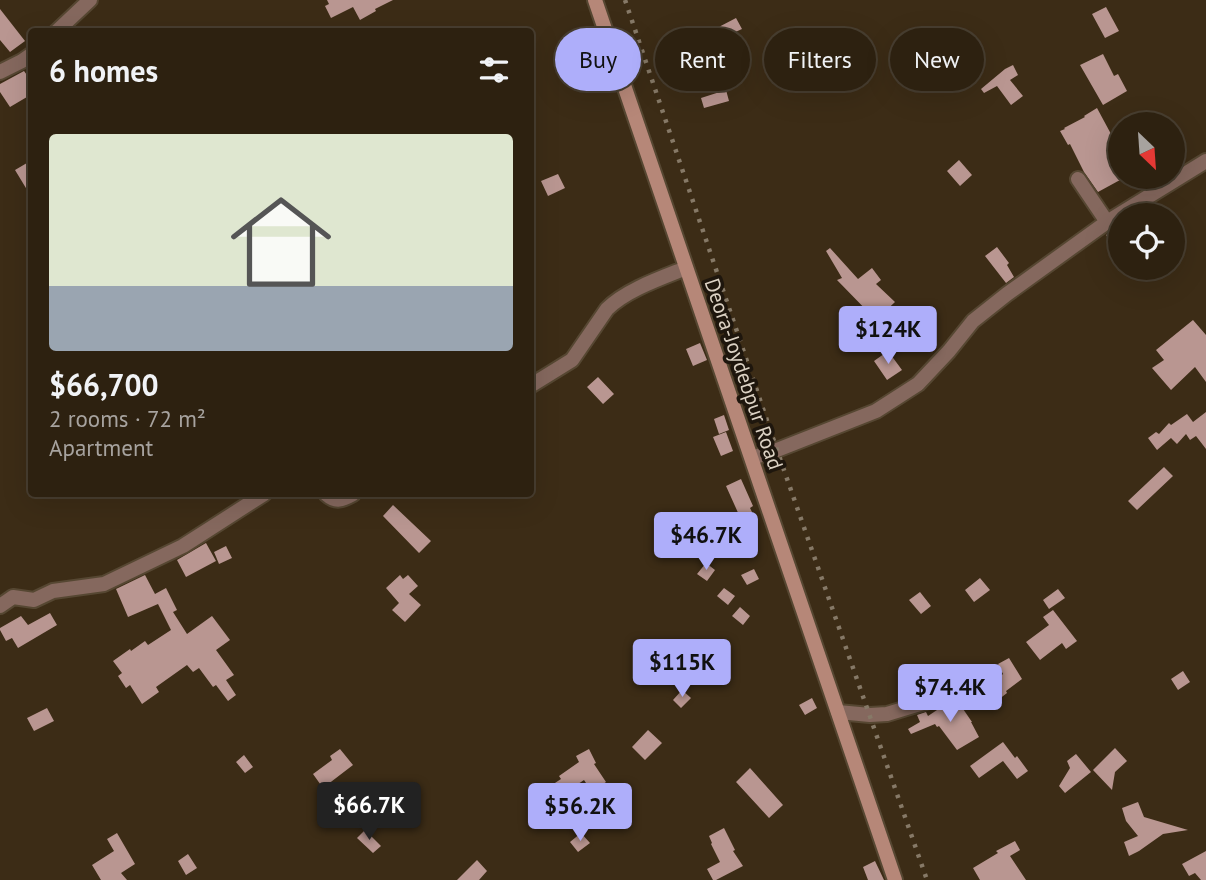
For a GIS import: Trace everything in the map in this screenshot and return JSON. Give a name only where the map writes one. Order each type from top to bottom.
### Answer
[{"type":"street","points":[[60,28],[90,0]]},
{"type":"street","name":"Deora-Joydebpur Road","points":[[595,0],[895,880]]},
{"type":"street","points":[[0,72],[28,57]]},
{"type":"street","points":[[752,458],[876,411],[918,384],[973,321],[1007,294],[1107,222],[1206,161]]},
{"type":"street","points":[[1078,179],[1107,222]]},
{"type":"street","points":[[534,384],[572,360],[613,303],[652,281],[686,268]]},
{"type":"street","points":[[0,606],[13,597],[30,600],[53,591],[104,584],[183,546],[259,497]]},
{"type":"street","points":[[331,497],[341,500],[347,497]]},
{"type":"street","points":[[838,712],[887,714],[946,696]]},
{"type":"building","points":[[327,0],[393,0],[360,20],[353,7],[331,18],[325,6],[329,4]]},
{"type":"building","points":[[1106,7],[1119,31],[1105,38],[1092,14]]},
{"type":"building","points":[[0,9],[25,41],[10,52],[0,40]]},
{"type":"building","points":[[736,18],[741,28],[717,28]]},
{"type":"building","points":[[1103,54],[1114,76],[1118,74],[1127,91],[1103,105],[1080,65]]},
{"type":"building","points":[[1013,65],[1018,75],[1010,80],[1023,96],[1011,105],[997,86],[984,93],[982,91],[984,86]]},
{"type":"building","points":[[24,71],[28,76],[28,96],[10,107],[0,92],[0,84]]},
{"type":"building","points":[[726,91],[729,101],[704,108],[701,98]]},
{"type":"building","points":[[1097,108],[1108,128],[1108,187],[1098,192],[1060,131]]},
{"type":"building","points":[[959,160],[972,175],[960,186],[947,171]]},
{"type":"building","points":[[28,162],[28,191],[15,170]]},
{"type":"building","points":[[558,174],[565,188],[548,196],[541,181]]},
{"type":"building","points":[[997,247],[1009,263],[1007,265],[1014,277],[1006,283],[985,256]]},
{"type":"building","points":[[830,248],[858,279],[872,268],[881,280],[876,284],[895,302],[876,320],[837,280],[842,278],[826,251]]},
{"type":"building","points":[[1193,320],[1206,335],[1206,382],[1195,367],[1171,390],[1152,368],[1164,360],[1156,350]]},
{"type":"building","points":[[700,343],[707,360],[693,366],[686,349]]},
{"type":"building","points":[[888,351],[902,370],[887,380],[874,361]]},
{"type":"building","points":[[598,377],[614,394],[603,404],[587,387]]},
{"type":"building","points":[[1206,412],[1206,449],[1196,436],[1190,440],[1186,434],[1177,444],[1171,438],[1157,450],[1148,438],[1156,432],[1159,434],[1169,423],[1171,425],[1187,414],[1193,422]]},
{"type":"building","points":[[724,415],[729,430],[719,434],[714,419]]},
{"type":"building","points":[[726,432],[733,451],[721,456],[713,437]]},
{"type":"building","points":[[1164,467],[1173,476],[1137,510],[1128,501]]},
{"type":"building","points":[[741,479],[756,520],[744,526],[726,486]]},
{"type":"building","points":[[393,505],[431,541],[419,553],[383,516]]},
{"type":"building","points":[[206,543],[216,561],[186,577],[177,560]]},
{"type":"building","points":[[226,546],[232,558],[219,564],[214,552]]},
{"type":"building","points":[[706,563],[715,570],[707,581],[697,574]]},
{"type":"building","points":[[754,569],[759,579],[747,585],[741,575]]},
{"type":"building","points":[[145,575],[155,594],[166,588],[177,610],[173,612],[187,634],[212,616],[230,640],[216,650],[234,675],[226,680],[236,695],[228,701],[199,668],[193,672],[187,665],[156,687],[159,692],[142,704],[130,685],[126,688],[118,676],[122,673],[113,661],[130,649],[131,651],[145,641],[148,645],[171,630],[158,604],[128,617],[116,589]]},
{"type":"building","points":[[400,575],[403,579],[408,575],[418,586],[409,594],[421,605],[405,622],[392,610],[399,603],[386,588]]},
{"type":"building","points":[[980,578],[990,590],[974,602],[965,590]]},
{"type":"building","points":[[724,588],[735,596],[728,605],[717,596]]},
{"type":"building","points":[[1058,589],[1065,598],[1049,609],[1043,600]]},
{"type":"building","points":[[920,592],[931,606],[921,614],[909,600]]},
{"type":"building","points":[[740,607],[750,616],[743,625],[732,616]]},
{"type":"building","points":[[1053,610],[1077,641],[1066,649],[1062,643],[1040,660],[1026,642],[1049,625],[1043,617]]},
{"type":"building","points":[[50,613],[57,625],[18,648],[12,638],[6,641],[0,630],[21,616],[28,625]]},
{"type":"building","points":[[1009,658],[1022,679],[998,700],[987,687],[1003,674],[998,664]]},
{"type":"building","points":[[1183,671],[1190,682],[1178,690],[1171,679]]},
{"type":"building","points":[[682,690],[691,698],[681,708],[673,700]]},
{"type":"building","points":[[958,696],[979,737],[957,750],[935,724],[911,734],[908,729],[920,722],[917,715],[926,712],[928,716],[953,703]]},
{"type":"building","points":[[812,698],[817,708],[805,715],[799,705]]},
{"type":"building","points":[[47,708],[54,721],[34,731],[27,718]]},
{"type":"building","points":[[648,730],[662,743],[645,760],[632,747]]},
{"type":"building","points":[[1003,742],[1028,771],[1017,779],[1003,761],[979,778],[970,766]]},
{"type":"building","points":[[1115,748],[1127,761],[1115,772],[1112,790],[1093,770]]},
{"type":"building","points":[[340,749],[353,765],[323,788],[313,774],[332,760],[330,756]]},
{"type":"building","points":[[589,749],[596,763],[594,764],[606,782],[592,792],[584,780],[556,799],[561,806],[541,819],[529,800],[561,779],[559,776],[579,762],[576,756]]},
{"type":"building","points":[[1076,754],[1091,772],[1065,793],[1059,786],[1070,768],[1067,761]]},
{"type":"building","points":[[244,755],[253,767],[245,773],[236,762]]},
{"type":"building","points":[[750,768],[783,805],[769,818],[736,782]]},
{"type":"building","points":[[1138,802],[1144,817],[1188,830],[1163,834],[1129,856],[1124,842],[1138,836],[1126,821],[1122,808]]},
{"type":"building","points":[[724,828],[735,850],[733,851],[743,866],[713,880],[707,869],[720,862],[709,836]]},
{"type":"building","points":[[365,830],[381,846],[373,853],[357,838]]},
{"type":"building","points":[[117,833],[135,864],[121,873],[127,880],[101,880],[92,865],[114,851],[107,839]]},
{"type":"building","points":[[581,833],[590,843],[578,852],[570,842]]},
{"type":"building","points":[[1015,841],[1020,850],[1010,856],[1026,880],[980,880],[973,868]]},
{"type":"building","points":[[1206,851],[1206,880],[1201,880],[1195,873],[1189,876],[1182,864]]},
{"type":"building","points":[[188,854],[197,868],[186,875],[178,861]]},
{"type":"building","points":[[477,860],[487,871],[479,880],[457,880]]},
{"type":"building","points":[[875,861],[884,880],[868,880],[863,867]]},
{"type":"railway","points":[[625,0],[777,450],[927,880]]}]
